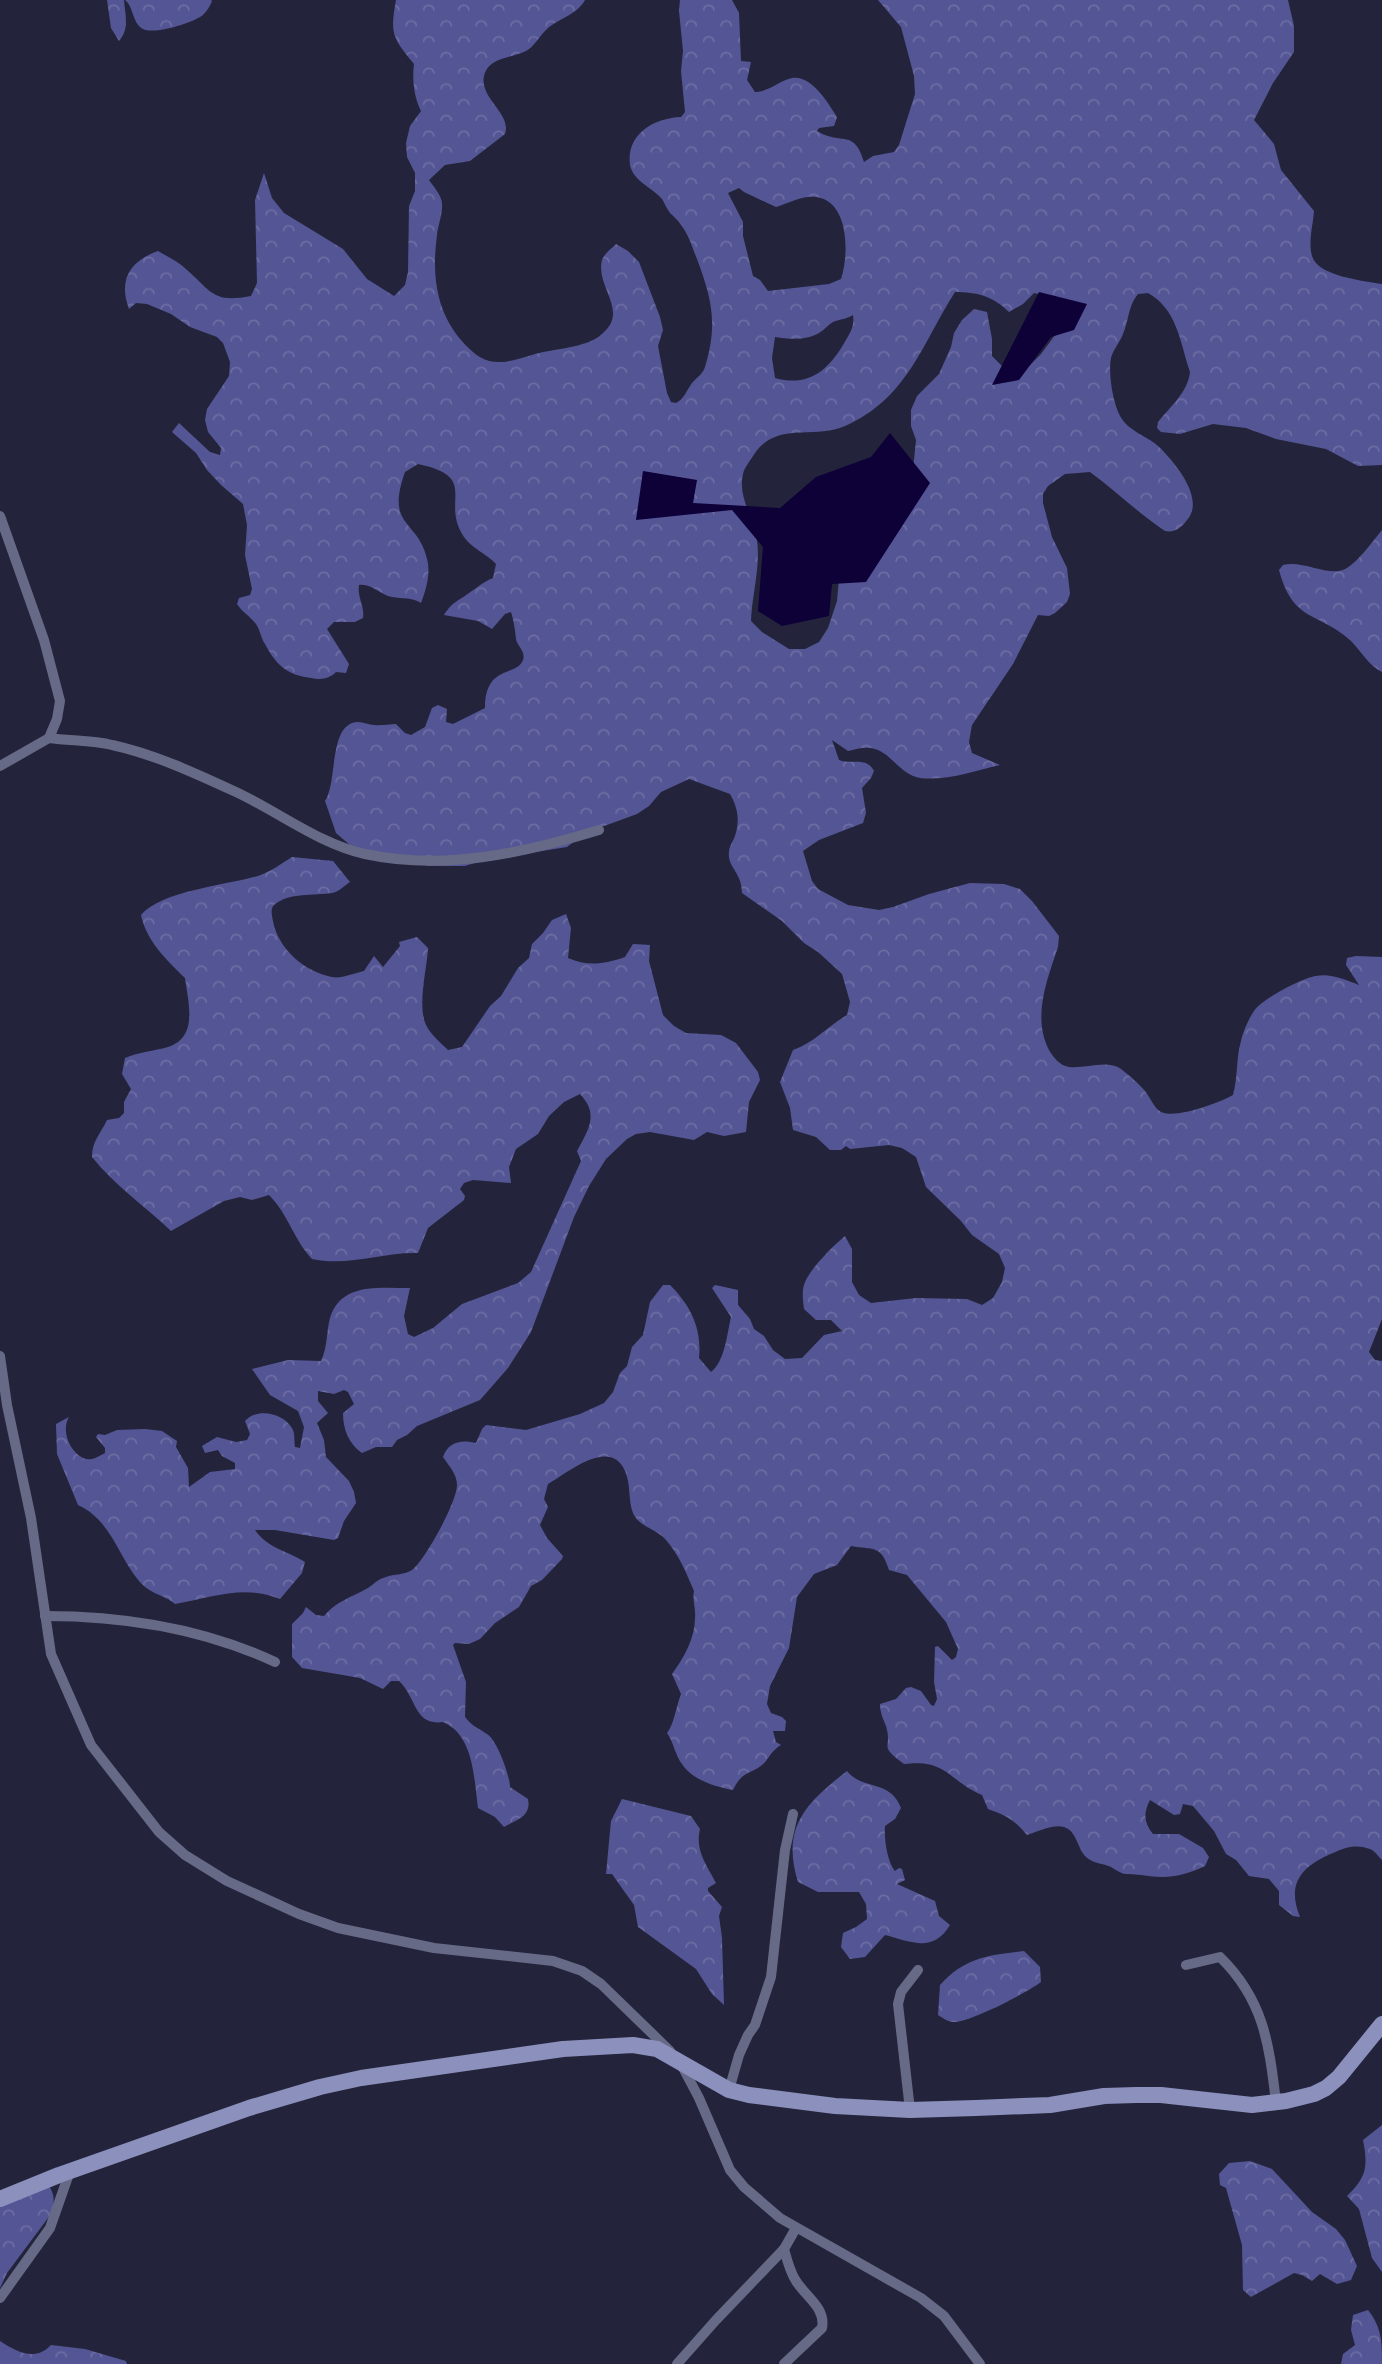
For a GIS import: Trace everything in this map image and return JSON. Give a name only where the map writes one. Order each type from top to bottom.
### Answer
[{"type":"street","points":[[0,516],[44,640],[60,701],[57,719],[49,738]]},
{"type":"street","points":[[0,766],[49,738],[110,744],[169,764],[237,793],[330,841],[363,854],[421,862],[487,857],[550,845],[599,830]]},
{"type":"street","points":[[0,1356],[7,1405],[31,1518],[51,1654],[91,1745],[159,1832],[185,1855],[227,1881],[299,1914],[338,1928],[434,1948],[553,1961],[582,1970],[601,1984],[678,2060],[699,2098],[730,2171],[761,2203],[796,2228],[921,2298],[944,2316],[979,2364]]},
{"type":"street","points":[[45,1616],[88,1616],[135,1621],[211,1637],[275,1662]]},
{"type":"street","points":[[729,2090],[739,2055],[755,2025],[771,1977],[785,1850],[793,1814]]},
{"type":"street","points":[[1186,1965],[1220,1957],[1243,1986],[1261,2015],[1271,2059],[1276,2102]]},
{"type":"street","points":[[910,2110],[898,2004],[901,1992],[918,1970]]},
{"type":"street","points":[[0,2199],[70,2171],[249,2108],[320,2087],[361,2078],[604,2045],[633,2045],[657,2049],[729,2090],[824,2105],[910,2110],[1050,2105],[1104,2096],[1161,2095],[1251,2105],[1314,2094],[1326,2088],[1339,2077],[1382,2024]]},
{"type":"street","points":[[0,2298],[50,2228],[70,2171]]},
{"type":"street","points":[[677,2364],[784,2249],[796,2228]]},
{"type":"street","points":[[784,2249],[797,2283],[819,2310],[824,2321],[822,2328],[784,2364]]},
{"type":"green space","points":[[107,0],[124,0],[126,26],[119,41],[111,28]]},
{"type":"green space","points":[[125,0],[212,1],[203,15],[191,21],[164,29],[148,30],[139,26]]},
{"type":"green space","points":[[396,0],[585,0],[577,9],[547,29],[529,49],[491,64],[484,76],[484,84],[486,92],[504,120],[505,134],[470,161],[445,165],[429,180],[442,203],[435,263],[437,290],[452,328],[470,349],[485,360],[510,361],[587,343],[602,334],[613,317],[601,270],[603,258],[616,244],[639,262],[660,317],[663,330],[658,346],[667,393],[671,402],[676,403],[705,367],[711,338],[710,299],[686,233],[662,199],[635,176],[630,165],[630,154],[637,136],[644,130],[652,124],[681,117],[685,112],[681,71],[683,51],[680,0],[732,0],[739,13],[741,61],[751,62],[747,80],[755,92],[792,78],[799,78],[813,85],[837,117],[834,126],[819,128],[817,131],[851,141],[856,145],[864,162],[873,156],[894,152],[899,145],[915,94],[914,76],[901,27],[878,0],[1288,0],[1294,26],[1294,52],[1273,83],[1254,120],[1274,144],[1281,170],[1314,211],[1310,245],[1316,263],[1332,273],[1382,284],[1382,465],[1358,466],[1326,449],[1276,439],[1246,428],[1213,424],[1180,434],[1161,432],[1157,428],[1158,422],[1182,393],[1190,372],[1176,327],[1165,308],[1148,293],[1138,294],[1111,358],[1113,396],[1124,421],[1158,446],[1186,481],[1193,502],[1187,520],[1177,529],[1165,531],[1090,472],[1065,474],[1048,486],[1043,494],[1043,503],[1052,537],[1067,568],[1070,594],[1067,602],[1055,613],[1049,616],[1038,615],[1013,664],[972,725],[969,742],[972,753],[1000,765],[950,777],[920,778],[907,773],[887,755],[875,749],[848,751],[832,740],[839,760],[863,762],[874,771],[862,788],[866,813],[863,823],[819,840],[803,851],[812,881],[818,889],[848,905],[879,910],[970,883],[1004,884],[1020,889],[1059,936],[1041,1012],[1044,1037],[1049,1050],[1065,1066],[1103,1064],[1121,1069],[1143,1088],[1161,1112],[1168,1114],[1197,1109],[1233,1095],[1239,1047],[1248,1021],[1258,1006],[1292,985],[1316,976],[1332,976],[1359,985],[1346,965],[1347,958],[1382,957],[1382,1319],[1369,1352],[1375,1360],[1382,1361],[1382,1860],[1372,1850],[1356,1846],[1338,1851],[1313,1864],[1305,1870],[1296,1885],[1296,1905],[1300,1917],[1293,1916],[1279,1905],[1279,1891],[1269,1879],[1249,1876],[1236,1860],[1226,1854],[1214,1831],[1193,1806],[1183,1804],[1180,1814],[1174,1815],[1150,1800],[1146,1809],[1146,1822],[1153,1834],[1179,1834],[1203,1848],[1209,1857],[1205,1866],[1174,1876],[1126,1874],[1086,1857],[1068,1829],[1055,1827],[1027,1835],[1000,1813],[988,1809],[982,1795],[946,1772],[930,1765],[904,1764],[896,1758],[888,1750],[888,1734],[880,1704],[896,1699],[906,1688],[911,1687],[921,1691],[934,1706],[937,1699],[934,1682],[935,1647],[938,1646],[952,1660],[958,1649],[946,1622],[907,1575],[889,1570],[883,1556],[876,1550],[851,1546],[837,1565],[814,1574],[797,1597],[789,1648],[770,1686],[767,1704],[771,1713],[786,1721],[785,1731],[773,1731],[776,1742],[781,1745],[762,1765],[741,1778],[733,1790],[698,1778],[686,1770],[667,1733],[681,1694],[672,1674],[685,1655],[695,1625],[694,1591],[671,1546],[662,1536],[636,1518],[631,1508],[625,1471],[618,1461],[609,1457],[599,1457],[576,1466],[548,1484],[544,1499],[548,1507],[540,1525],[547,1538],[563,1556],[562,1559],[542,1580],[531,1586],[519,1607],[495,1623],[480,1639],[469,1644],[453,1645],[466,1682],[465,1717],[495,1743],[510,1787],[528,1799],[527,1810],[519,1819],[504,1827],[495,1817],[478,1808],[471,1759],[461,1737],[443,1722],[426,1720],[399,1681],[391,1681],[383,1689],[360,1678],[302,1668],[292,1657],[292,1624],[306,1607],[316,1615],[324,1616],[339,1603],[381,1579],[409,1572],[425,1555],[456,1493],[456,1477],[443,1457],[448,1448],[465,1441],[476,1443],[486,1425],[526,1430],[580,1414],[604,1403],[613,1392],[620,1373],[627,1366],[632,1347],[643,1335],[650,1302],[663,1285],[670,1285],[694,1318],[699,1337],[699,1358],[711,1372],[722,1354],[731,1317],[712,1288],[715,1285],[738,1290],[738,1305],[750,1319],[754,1329],[785,1359],[802,1358],[824,1335],[842,1331],[831,1320],[816,1320],[804,1309],[803,1294],[804,1283],[809,1274],[845,1236],[852,1249],[852,1282],[859,1295],[871,1303],[916,1298],[967,1299],[982,1305],[993,1298],[1002,1282],[1005,1268],[999,1254],[972,1235],[926,1187],[916,1157],[902,1148],[889,1145],[850,1149],[846,1146],[841,1150],[830,1150],[816,1137],[793,1130],[790,1108],[780,1082],[793,1050],[808,1043],[847,1015],[850,1002],[842,974],[782,921],[742,893],[740,880],[729,857],[738,819],[730,794],[689,779],[661,792],[649,806],[637,814],[585,833],[567,847],[465,866],[429,866],[378,855],[350,845],[336,833],[325,801],[338,742],[349,725],[358,722],[396,724],[411,735],[425,727],[432,708],[438,705],[447,709],[446,722],[453,724],[485,708],[490,684],[495,678],[520,665],[523,660],[511,612],[505,614],[492,629],[478,621],[444,615],[455,602],[493,578],[496,564],[468,542],[461,532],[456,520],[455,490],[448,475],[418,464],[405,472],[399,504],[405,522],[423,546],[427,559],[428,576],[421,603],[388,596],[368,586],[359,585],[363,618],[355,622],[334,622],[327,629],[349,664],[346,673],[336,672],[328,678],[315,679],[283,668],[269,651],[256,624],[237,604],[239,598],[250,595],[252,589],[245,555],[247,525],[243,504],[207,470],[196,453],[172,432],[179,423],[210,452],[220,455],[221,448],[208,432],[205,420],[207,409],[229,376],[230,362],[223,343],[217,337],[190,327],[171,314],[147,304],[136,303],[129,309],[125,289],[129,273],[134,266],[158,251],[180,264],[214,294],[229,298],[251,296],[257,283],[255,200],[264,173],[272,198],[284,213],[343,249],[367,279],[394,296],[405,285],[408,272],[409,206],[415,191],[415,173],[407,157],[406,143],[410,126],[421,111],[414,88],[414,64],[394,35]],"holes":[[[739,188],[776,207],[808,197],[822,198],[832,204],[839,214],[845,240],[841,279],[829,284],[768,291],[760,280],[753,276],[743,236],[743,222],[728,193]],[[955,292],[984,296],[1009,312],[1023,304],[1034,293],[1062,299],[1061,327],[1030,365],[1003,367],[992,356],[987,312],[974,309],[962,320],[954,333],[939,374],[917,396],[911,410],[911,426],[916,440],[913,470],[840,568],[837,601],[828,628],[819,642],[805,649],[789,649],[762,632],[751,621],[758,553],[755,531],[742,489],[745,469],[762,445],[772,438],[783,434],[833,430],[866,415],[898,385],[922,350]],[[853,315],[849,334],[837,355],[823,370],[806,379],[775,378],[772,358],[775,337],[808,337],[819,333],[833,322]]]},
{"type":"green space","points":[[1382,530],[1382,672],[1373,666],[1351,641],[1299,608],[1285,587],[1279,570],[1283,565],[1290,564],[1330,571],[1343,570],[1358,558]]},
{"type":"green space","points":[[292,857],[333,861],[350,882],[334,892],[294,896],[274,905],[272,913],[276,931],[287,950],[312,970],[340,977],[364,971],[374,956],[383,967],[400,946],[399,942],[417,937],[428,948],[422,997],[423,1017],[430,1032],[448,1050],[462,1047],[490,1006],[501,996],[518,968],[529,958],[532,944],[552,920],[566,914],[571,928],[568,958],[583,963],[603,963],[625,957],[633,944],[650,945],[649,961],[663,1015],[686,1033],[721,1035],[736,1043],[758,1072],[760,1080],[749,1102],[746,1132],[724,1136],[707,1132],[694,1140],[650,1132],[636,1134],[606,1159],[574,1217],[531,1332],[508,1368],[480,1400],[417,1426],[397,1440],[392,1447],[376,1447],[362,1453],[350,1441],[344,1425],[343,1413],[354,1404],[348,1392],[344,1390],[334,1394],[318,1391],[318,1401],[328,1413],[317,1423],[324,1440],[326,1457],[349,1481],[356,1503],[344,1521],[338,1538],[334,1540],[275,1530],[255,1530],[272,1545],[305,1562],[302,1573],[280,1599],[241,1592],[175,1604],[139,1581],[99,1520],[78,1505],[57,1454],[56,1424],[69,1417],[66,1434],[70,1445],[78,1455],[89,1459],[105,1453],[105,1448],[96,1437],[98,1434],[105,1435],[117,1430],[162,1431],[177,1441],[176,1447],[188,1468],[189,1487],[210,1472],[235,1469],[235,1463],[222,1456],[218,1450],[205,1453],[202,1446],[217,1437],[236,1442],[247,1440],[250,1434],[245,1421],[256,1414],[270,1414],[284,1419],[293,1430],[295,1447],[300,1448],[304,1427],[298,1411],[270,1395],[252,1369],[288,1360],[321,1361],[335,1306],[352,1293],[374,1288],[410,1288],[404,1316],[408,1334],[414,1337],[433,1328],[462,1304],[518,1283],[531,1272],[581,1161],[577,1151],[590,1122],[589,1108],[580,1094],[564,1102],[549,1116],[538,1134],[516,1149],[509,1167],[511,1183],[473,1180],[464,1183],[460,1189],[465,1196],[464,1200],[428,1228],[418,1253],[339,1261],[312,1259],[269,1195],[252,1200],[240,1197],[224,1201],[171,1231],[120,1187],[92,1157],[92,1151],[107,1120],[119,1118],[124,1113],[124,1102],[131,1089],[122,1074],[125,1058],[178,1042],[188,1027],[189,1018],[185,978],[153,942],[141,915],[163,900],[258,876]]},
{"type":"green space","points":[[847,1771],[853,1777],[890,1793],[901,1808],[895,1819],[885,1826],[888,1856],[895,1871],[902,1869],[905,1880],[897,1884],[935,1901],[939,1916],[950,1925],[936,1939],[921,1943],[885,1935],[865,1957],[850,1959],[841,1947],[843,1933],[867,1919],[866,1904],[859,1892],[818,1892],[798,1882],[793,1846],[795,1831],[809,1806]]},
{"type":"green space","points":[[622,1799],[691,1816],[700,1829],[700,1850],[716,1883],[708,1888],[708,1891],[722,1907],[719,1916],[724,2005],[712,1994],[696,1969],[638,1927],[634,1905],[612,1874],[606,1874],[611,1821]]},
{"type":"green space","points":[[1024,1951],[1040,1967],[1041,1982],[972,2018],[953,2022],[938,2015],[940,1985],[959,1968],[989,1956]]},
{"type":"green space","points":[[1382,2125],[1382,2272],[1372,2258],[1359,2209],[1347,2196],[1359,2183],[1364,2171],[1363,2140]]},
{"type":"green space","points":[[1250,2161],[1272,2169],[1312,2212],[1336,2229],[1345,2240],[1357,2266],[1351,2280],[1337,2284],[1320,2274],[1312,2281],[1294,2273],[1251,2297],[1243,2290],[1242,2245],[1226,2188],[1220,2185],[1219,2174],[1229,2163]]},
{"type":"green space","points":[[48,2184],[54,2198],[51,2214],[7,2273],[0,2288],[0,2195]]},
{"type":"green space","points":[[1368,2310],[1380,2336],[1382,2364],[1341,2364],[1343,2354],[1355,2345],[1351,2330],[1353,2315]]},
{"type":"green space","points":[[0,2341],[26,2354],[39,2353],[51,2345],[85,2349],[126,2361],[127,2364],[0,2364]]},
{"type":"shaded area","points":[[1039,292],[1087,304],[1074,330],[1051,337],[1019,380],[992,385]]},
{"type":"shaded area","points":[[890,433],[930,483],[866,582],[832,584],[829,616],[782,626],[758,611],[763,547],[732,510],[636,520],[643,471],[697,480],[693,503],[780,508],[816,477],[871,457]]}]
